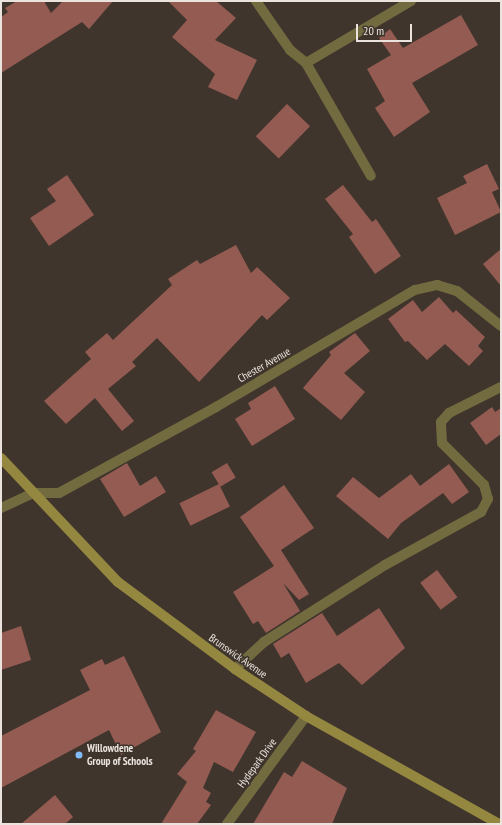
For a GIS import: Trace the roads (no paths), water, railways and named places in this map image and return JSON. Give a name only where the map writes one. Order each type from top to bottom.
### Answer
[{"type":"main road","name":"Brunswick Avenue","points":[[1,458],[118,582],[235,669],[306,716],[499,824]]},
{"type":"street","points":[[256,1],[290,50],[306,63],[371,176]]},
{"type":"street","points":[[306,63],[411,1]]},
{"type":"street","name":"Chester Avenue","points":[[33,493],[59,493],[216,407],[415,290],[437,285],[457,290],[501,326]]},
{"type":"street","points":[[235,669],[271,637],[385,565],[481,512],[488,499],[484,485],[442,443],[441,422],[449,413],[501,387]]},
{"type":"street","points":[[1,508],[33,493]]},
{"type":"street","name":"Hydepark Drive","points":[[227,824],[306,716]]},
{"type":"place","name":"Willowdene Group of Schools","points":[[79,755]]}]
